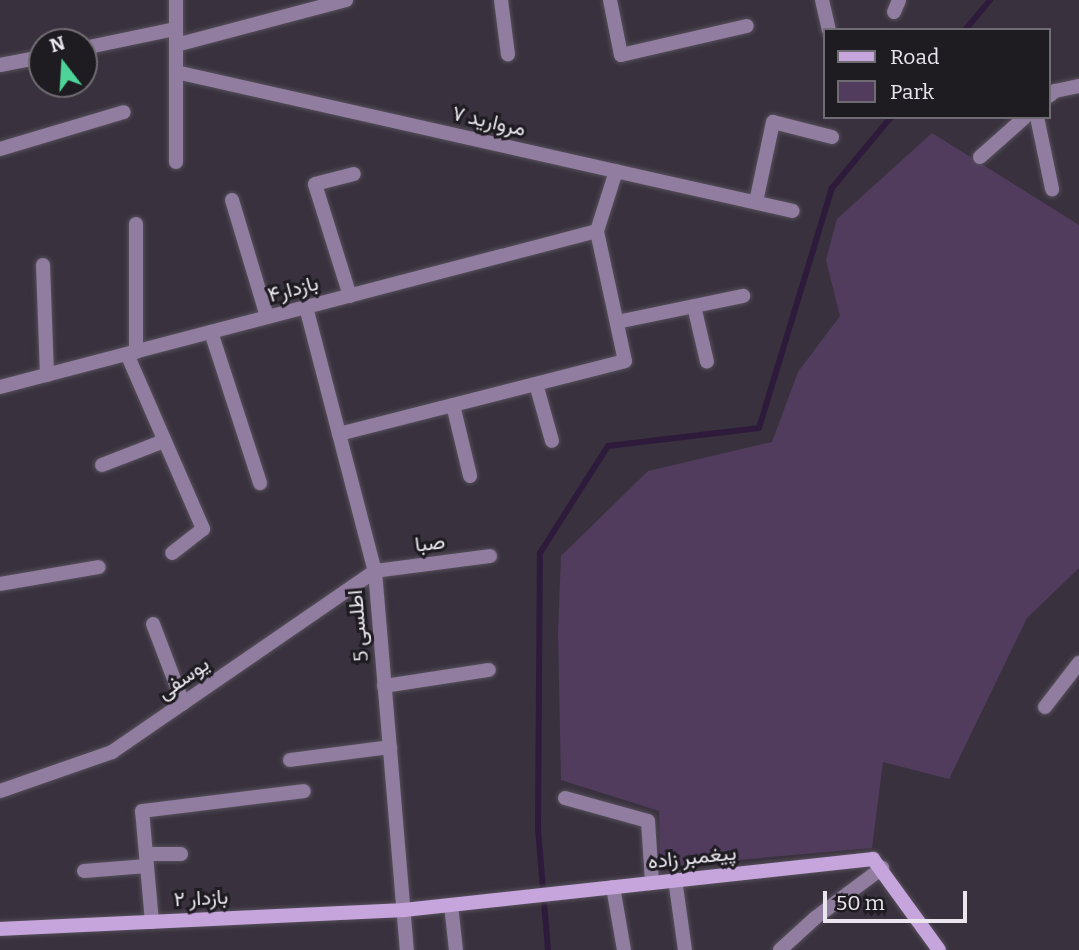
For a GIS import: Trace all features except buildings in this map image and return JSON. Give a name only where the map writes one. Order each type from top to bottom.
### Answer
[{"type":"street","points":[[176,0],[176,162]]},
{"type":"street","points":[[176,45],[346,0]]},
{"type":"street","points":[[501,0],[508,55]]},
{"type":"street","points":[[610,0],[621,55],[747,26]]},
{"type":"street","points":[[822,0],[829,28]]},
{"type":"street","points":[[98,45],[175,29]]},
{"type":"street","points":[[0,65],[28,60]]},
{"type":"street","name":"مروارید ۷","points":[[176,72],[793,211]]},
{"type":"street","points":[[1051,94],[1079,86]]},
{"type":"street","points":[[0,149],[124,112]]},
{"type":"street","points":[[980,157],[1023,119]]},
{"type":"street","points":[[1037,119],[1052,190]]},
{"type":"street","points":[[756,202],[773,122],[832,137]]},
{"type":"street","points":[[339,434],[625,361],[597,231],[616,171]]},
{"type":"street","points":[[350,296],[315,184],[354,174]]},
{"type":"street","points":[[232,200],[267,317]]},
{"type":"street","points":[[136,224],[131,353],[164,441],[203,529],[172,553]]},
{"type":"street","name":"بازدار۴","points":[[0,387],[597,231]]},
{"type":"street","points":[[43,265],[47,375]]},
{"type":"street","points":[[617,322],[743,296]]},
{"type":"street","points":[[694,306],[707,362]]},
{"type":"street","name":"اطلسی 5","points":[[306,307],[375,571],[407,950]]},
{"type":"street","points":[[211,332],[260,483]]},
{"type":"street","points":[[536,384],[552,441]]},
{"type":"street","points":[[453,405],[470,476]]},
{"type":"street","points":[[102,465],[164,441]]},
{"type":"street","name":"صبا","points":[[375,571],[490,556]]},
{"type":"street","points":[[0,584],[99,567]]},
{"type":"street","name":"یوسفی","points":[[0,791],[112,752],[375,571]]},
{"type":"street","points":[[153,624],[183,703]]},
{"type":"street","points":[[1045,707],[1079,663]]},
{"type":"street","points":[[384,686],[489,670]]},
{"type":"street","points":[[290,760],[390,747]]},
{"type":"street","points":[[152,922],[142,811],[304,792]]},
{"type":"street","points":[[565,798],[648,821],[652,882]]},
{"type":"street","points":[[85,871],[181,854]]},
{"type":"street","name":"پیغمبر زاده","points":[[404,909],[859,860],[873,859],[882,868]]},
{"type":"street","points":[[779,950],[815,918],[882,868],[939,950]]},
{"type":"street","points":[[675,879],[685,950]]},
{"type":"street","points":[[612,887],[624,950]]},
{"type":"street","points":[[452,905],[456,950]]},
{"type":"street","name":"بازدار ۲","points":[[0,929],[404,909]]},
{"type":"green space","points":[[932,133],[1079,225],[1079,568],[1027,618],[949,779],[883,762],[872,848],[660,867],[659,811],[561,780],[558,633],[561,556],[648,471],[772,442],[798,372],[840,316],[826,260],[837,219]]},
{"type":"waterway","points":[[967,28],[990,0]]},
{"type":"waterway","points":[[548,950],[538,829],[540,553],[608,446],[759,428],[832,188],[889,119]]}]
